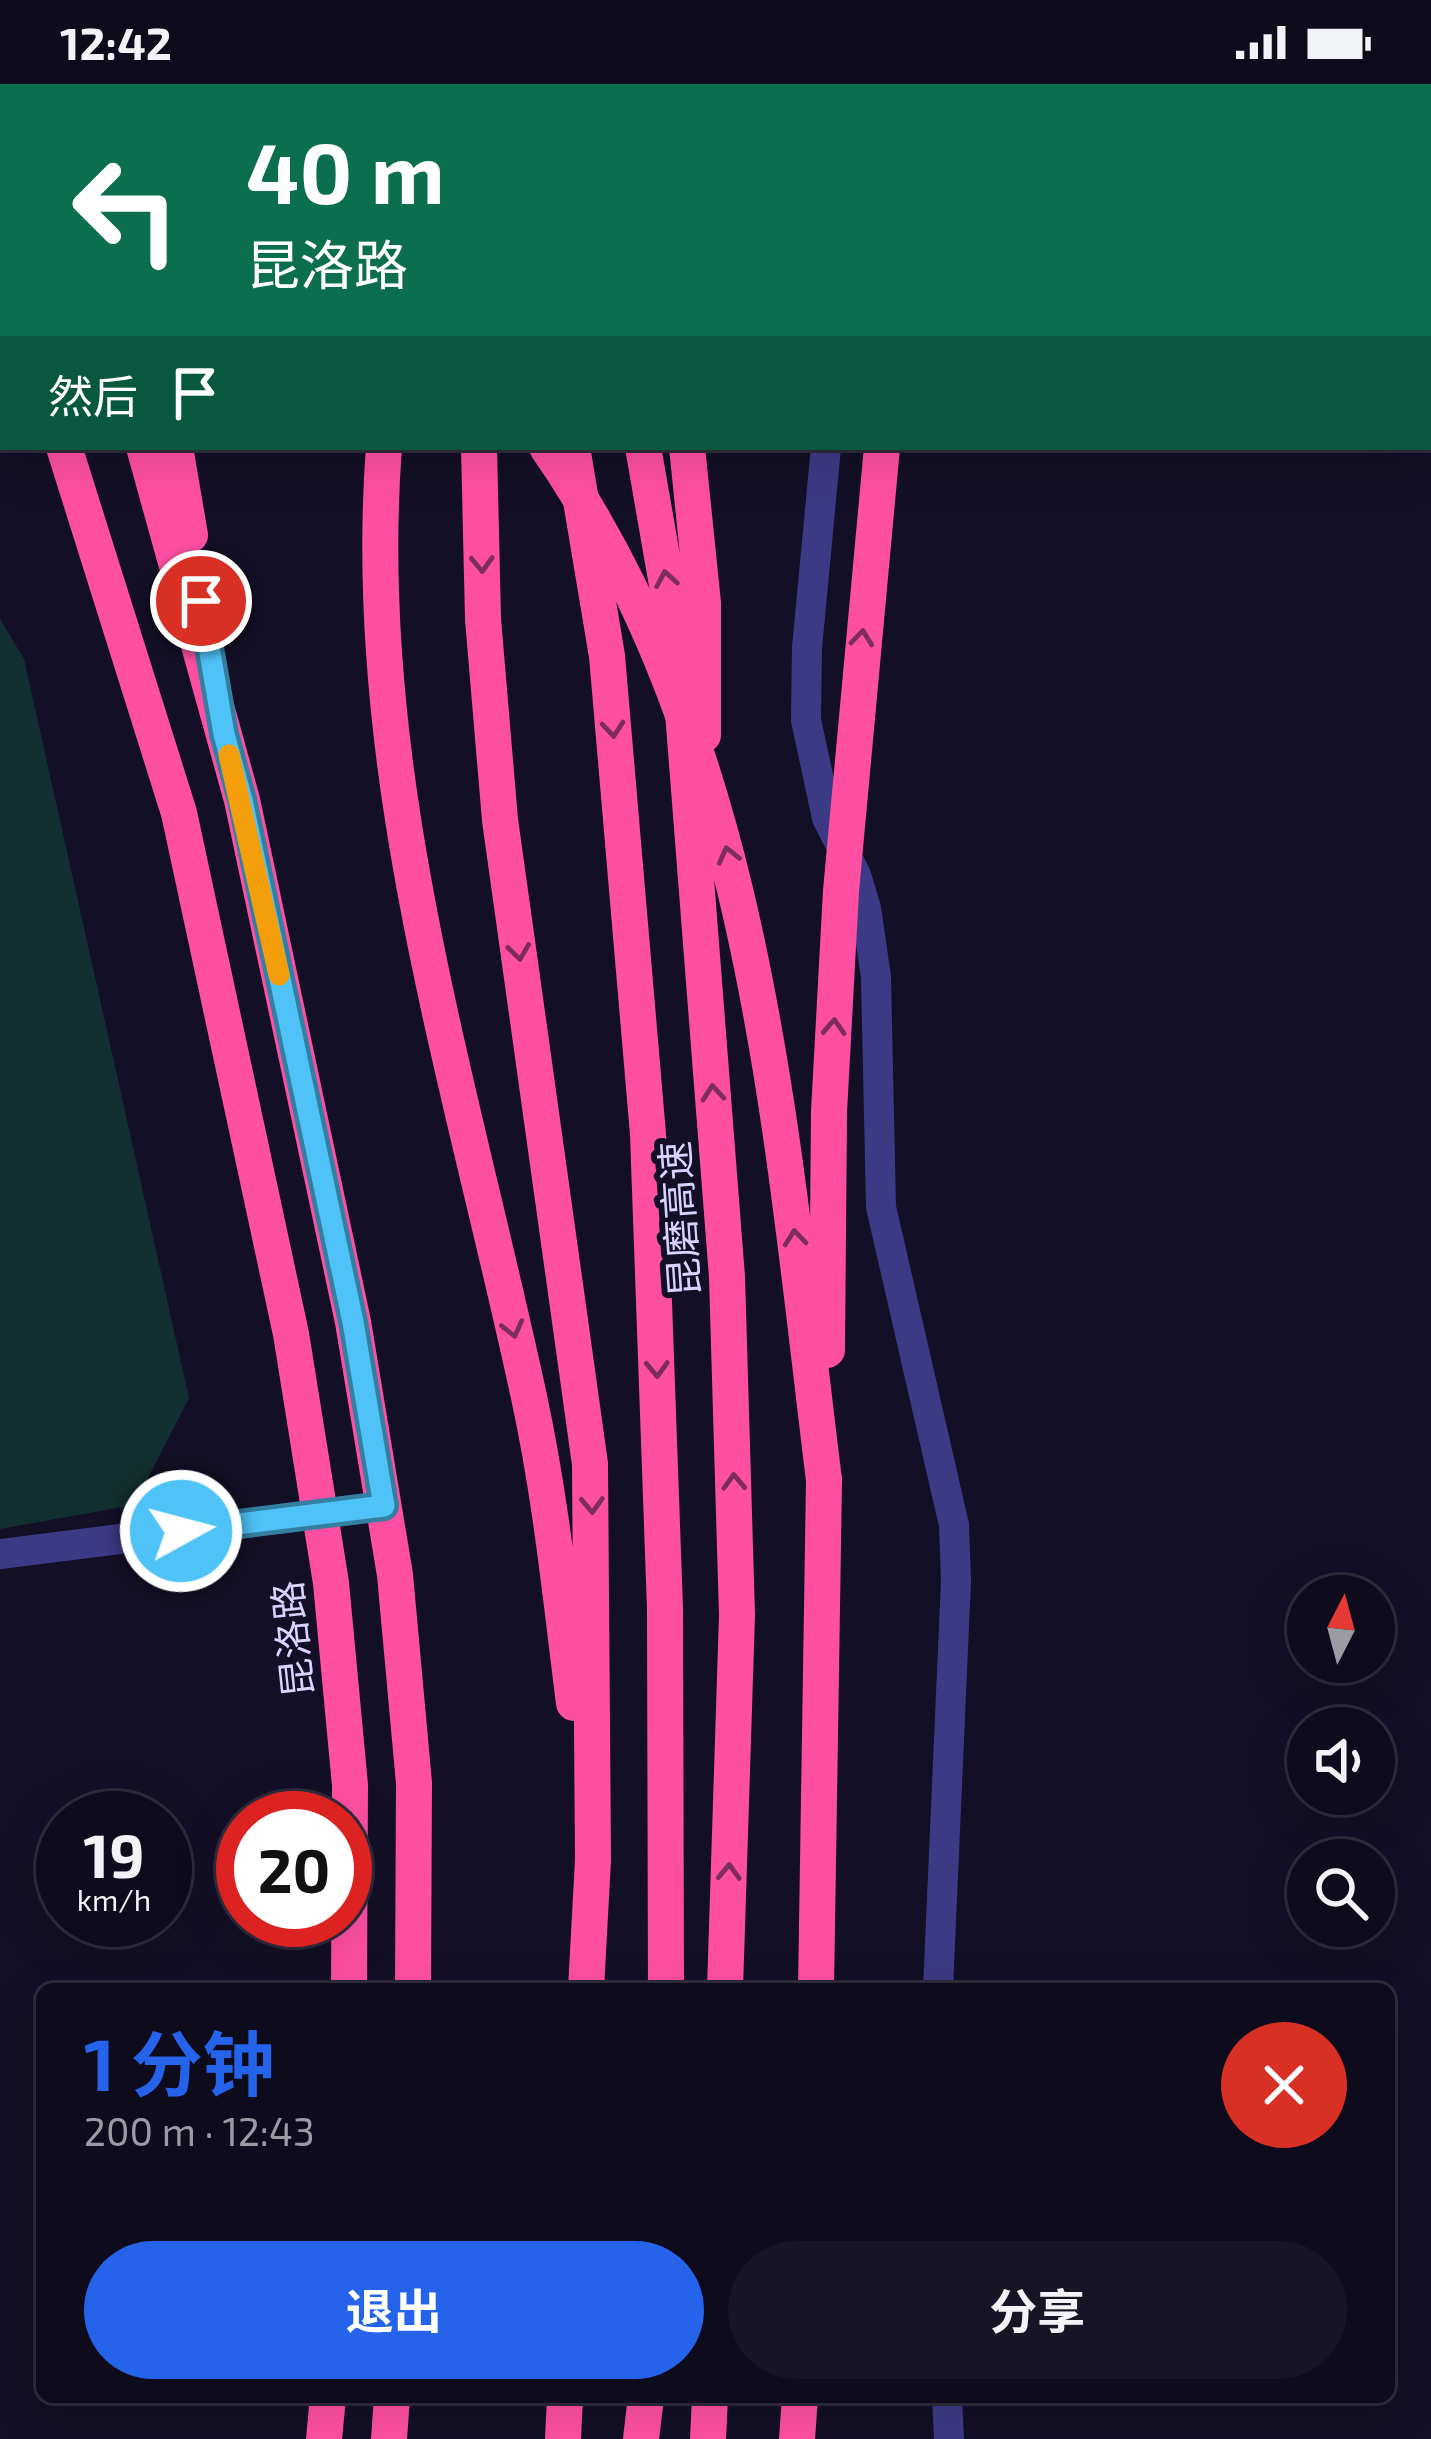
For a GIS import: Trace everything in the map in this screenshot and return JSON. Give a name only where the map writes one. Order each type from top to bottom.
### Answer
[{"type":"highway","name":"昆洛路","points":[[65,450],[179,813],[291,1334],[331,1583],[350,1785],[349,1983]]},
{"type":"highway","points":[[145,450],[247,823],[367,1406],[384,1506],[415,1783],[413,1983]]},
{"type":"highway","points":[[176,450],[224,734]]},
{"type":"highway","points":[[384,450],[382,563],[392,738],[446,1050],[534,1422],[556,1558],[593,1860]]},
{"type":"highway","points":[[479,450],[486,662],[500,820],[590,1464],[593,1860],[586,1983]]},
{"type":"highway","points":[[549,450],[622,574],[690,736],[724,838],[788,1168],[824,1480]]},
{"type":"highway","name":"昆磨高速","points":[[573,450],[607,656],[648,1134],[665,1609],[667,1983]]},
{"type":"highway","name":"昆磨高速","points":[[644,450],[677,648],[728,1277],[736,1548],[725,1983]]},
{"type":"highway","points":[[687,450],[706,663],[693,846]]},
{"type":"highway","points":[[816,1983],[830,1112],[841,891],[882,450]]},
{"type":"highway","points":[[304,1418],[367,1406]]},
{"type":"highway","points":[[325,2439],[328,2403]]},
{"type":"highway","points":[[389,2439],[392,2403]]},
{"type":"highway","points":[[563,2439],[565,2403]]},
{"type":"highway","points":[[641,2439],[645,2403]]},
{"type":"highway","points":[[708,2439],[710,2403]]},
{"type":"highway","points":[[796,2439],[799,2403]]},
{"type":"street","points":[[826,450],[807,648],[806,720],[827,818],[856,875],[866,908],[876,977],[881,1207],[954,1525],[938,1983]]},
{"type":"street","points":[[0,1554],[384,1506]]},
{"type":"street","points":[[947,2403],[949,2439]]},
{"type":"green space","points":[[0,619],[24,659],[189,1398],[134,1505],[0,1529]]},
{"type":"slow traffic","points":[[229,755],[279,975]]},
{"type":"route","points":[[181,1531],[384,1506],[353,1322],[224,734],[201,601]]}]
